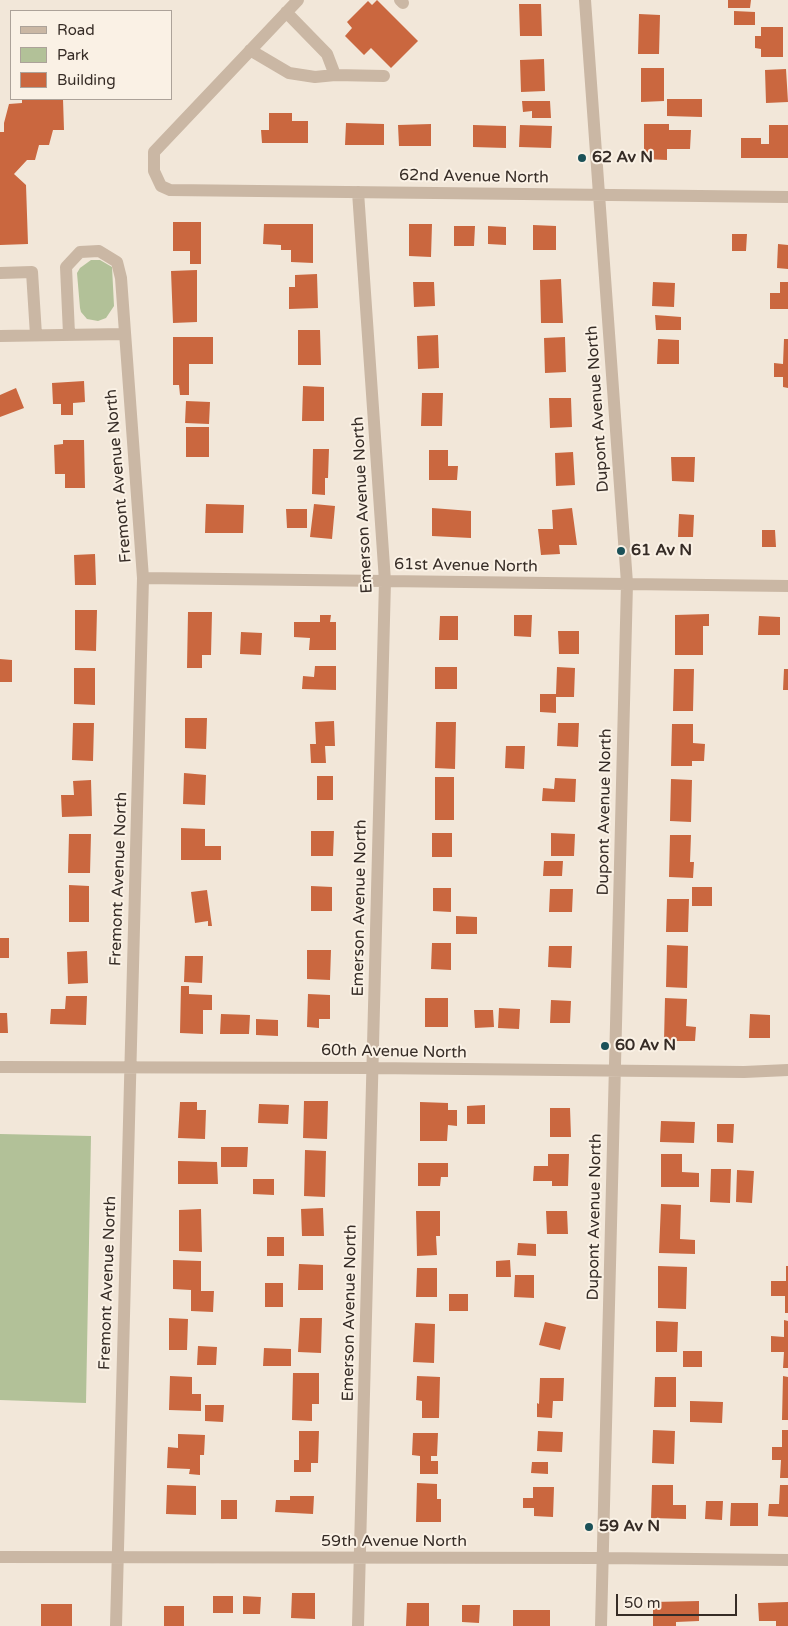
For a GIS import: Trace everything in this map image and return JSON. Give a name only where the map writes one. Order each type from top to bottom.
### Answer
[{"type":"street","points":[[298,0],[250,50],[289,73],[315,77],[335,75],[384,76]]},
{"type":"street","name":"Dupont Avenue North","points":[[585,0],[627,583],[601,1626]]},
{"type":"street","points":[[286,12],[327,54],[335,75]]},
{"type":"street","name":"62nd Avenue North","points":[[250,50],[154,152],[154,171],[161,186],[170,190],[788,197]]},
{"type":"street","name":"Emerson Avenue North","points":[[358,192],[385,581],[358,1626]]},
{"type":"street","name":"Fremont Avenue North","points":[[68,334],[66,267],[80,252],[99,250],[117,262],[120,278],[143,578],[116,1626]]},
{"type":"street","points":[[0,273],[32,272],[36,335]]},
{"type":"street","points":[[0,336],[124,334]]},
{"type":"street","name":"61st Avenue North","points":[[143,578],[788,586]]},
{"type":"street","name":"60th Avenue North","points":[[0,1067],[744,1072],[788,1070]]},
{"type":"street","name":"59th Avenue North","points":[[0,1557],[788,1560]]},
{"type":"green space","points":[[91,260],[100,260],[112,267],[114,306],[106,318],[98,321],[87,319],[80,308],[77,273],[80,268]]},
{"type":"green space","points":[[0,1134],[91,1136],[86,1403],[0,1400]]},
{"type":"building","points":[[377,0],[418,41],[391,68],[371,48],[364,55],[345,36],[352,28],[347,22],[368,1],[372,5]]},
{"type":"building","points":[[728,0],[751,0],[750,8],[728,8]]},
{"type":"building","points":[[519,4],[541,4],[542,36],[520,36]]},
{"type":"building","points":[[734,11],[755,12],[755,25],[734,25]]},
{"type":"building","points":[[639,14],[660,15],[659,54],[638,54]]},
{"type":"building","points":[[761,27],[783,27],[783,57],[761,57],[761,49],[755,48],[755,36],[761,36]]},
{"type":"building","points":[[544,59],[545,91],[521,92],[520,60]]},
{"type":"building","points":[[641,68],[664,68],[664,101],[641,102]]},
{"type":"building","points":[[786,69],[788,102],[766,103],[765,70]]},
{"type":"building","points":[[667,99],[702,99],[702,117],[667,116]]},
{"type":"building","points":[[22,100],[63,100],[64,130],[53,130],[49,145],[39,145],[35,160],[27,160],[14,174],[26,185],[28,244],[0,245],[0,132],[4,132],[4,123],[9,104],[22,103]]},
{"type":"building","points":[[522,101],[550,101],[551,118],[532,118],[532,111],[523,112]]},
{"type":"building","points":[[269,113],[292,113],[292,121],[308,121],[308,143],[262,143],[261,130],[269,130]]},
{"type":"building","points":[[346,123],[384,124],[384,145],[345,145]]},
{"type":"building","points":[[431,124],[431,146],[399,146],[398,125]]},
{"type":"building","points":[[644,124],[669,124],[669,130],[691,130],[690,149],[667,149],[667,160],[644,159]]},
{"type":"building","points":[[473,125],[506,126],[506,148],[473,147]]},
{"type":"building","points":[[520,125],[552,126],[551,148],[519,147]]},
{"type":"building","points":[[769,125],[788,125],[788,158],[741,158],[741,138],[761,138],[761,144],[769,144]]},
{"type":"building","points":[[173,222],[201,222],[201,264],[190,264],[190,251],[173,251]]},
{"type":"building","points":[[264,224],[313,224],[313,263],[291,262],[291,250],[281,250],[281,245],[263,244]]},
{"type":"building","points":[[409,224],[432,224],[431,257],[409,256]]},
{"type":"building","points":[[533,225],[556,226],[556,250],[533,250]]},
{"type":"building","points":[[454,226],[475,226],[474,246],[454,246]]},
{"type":"building","points":[[488,226],[506,227],[506,245],[488,244]]},
{"type":"building","points":[[732,234],[747,234],[746,251],[732,251]]},
{"type":"building","points":[[778,244],[788,245],[788,269],[777,268]]},
{"type":"building","points":[[197,270],[197,322],[173,323],[171,271]]},
{"type":"building","points":[[317,274],[318,308],[289,309],[289,287],[295,287],[295,275]]},
{"type":"building","points":[[561,279],[563,323],[541,323],[540,280]]},
{"type":"building","points":[[413,282],[434,282],[435,306],[414,307]]},
{"type":"building","points":[[653,282],[675,283],[674,307],[652,306]]},
{"type":"building","points":[[780,282],[788,282],[788,309],[770,309],[770,293],[780,293]]},
{"type":"building","points":[[655,315],[681,317],[681,330],[656,330]]},
{"type":"building","points":[[298,330],[320,330],[321,365],[298,365]]},
{"type":"building","points":[[438,335],[439,368],[418,369],[417,336]]},
{"type":"building","points":[[173,337],[213,337],[213,364],[189,364],[189,395],[180,395],[179,385],[173,385]]},
{"type":"building","points":[[565,337],[566,372],[545,373],[544,338]]},
{"type":"building","points":[[658,339],[679,340],[679,364],[657,364]]},
{"type":"building","points":[[784,339],[788,339],[788,388],[783,387],[783,377],[774,377],[774,363],[783,364]]},
{"type":"building","points":[[84,381],[85,402],[73,403],[73,415],[61,415],[61,404],[53,404],[52,383]]},
{"type":"building","points":[[303,386],[324,387],[324,421],[302,421]]},
{"type":"building","points":[[16,388],[24,408],[0,417],[0,395]]},
{"type":"building","points":[[422,393],[443,393],[442,426],[421,426]]},
{"type":"building","points":[[549,398],[571,398],[572,427],[550,428]]},
{"type":"building","points":[[186,401],[210,402],[209,424],[185,423]]},
{"type":"building","points":[[186,427],[209,427],[209,457],[186,457]]},
{"type":"building","points":[[63,440],[84,440],[85,488],[65,488],[65,474],[55,474],[54,445],[63,444]]},
{"type":"building","points":[[313,449],[329,449],[328,478],[325,478],[325,495],[312,494]]},
{"type":"building","points":[[429,450],[448,450],[448,466],[458,466],[457,480],[429,480]]},
{"type":"building","points":[[573,452],[575,485],[556,486],[555,453]]},
{"type":"building","points":[[671,457],[695,457],[694,482],[672,481]]},
{"type":"building","points":[[206,504],[244,505],[243,533],[205,533]]},
{"type":"building","points":[[314,504],[335,506],[332,539],[310,537]]},
{"type":"building","points":[[432,508],[471,511],[471,538],[432,536]]},
{"type":"building","points":[[572,508],[577,545],[559,545],[560,554],[541,555],[538,529],[553,529],[552,510]]},
{"type":"building","points":[[286,509],[307,509],[307,528],[287,528]]},
{"type":"building","points":[[679,514],[694,515],[693,537],[678,537]]},
{"type":"building","points":[[762,530],[775,530],[776,547],[762,547]]},
{"type":"building","points":[[95,554],[96,585],[75,585],[74,555]]},
{"type":"building","points":[[75,610],[97,610],[96,651],[75,650]]},
{"type":"building","points":[[188,612],[212,612],[211,655],[202,655],[202,668],[187,668]]},
{"type":"building","points":[[709,614],[709,626],[703,626],[703,655],[675,655],[675,615]]},
{"type":"building","points":[[320,615],[331,615],[330,622],[336,622],[336,650],[309,650],[310,638],[294,637],[294,622],[320,622]]},
{"type":"building","points":[[514,615],[532,615],[531,637],[514,636]]},
{"type":"building","points":[[440,616],[458,616],[458,640],[439,640]]},
{"type":"building","points":[[759,616],[780,617],[780,635],[758,635]]},
{"type":"building","points":[[558,631],[579,631],[579,654],[559,654]]},
{"type":"building","points":[[241,632],[262,633],[261,655],[240,654]]},
{"type":"building","points":[[0,659],[12,660],[12,682],[0,682]]},
{"type":"building","points":[[315,666],[336,666],[336,690],[302,689],[303,676],[314,677]]},
{"type":"building","points":[[435,667],[457,667],[457,689],[435,689]]},
{"type":"building","points":[[557,667],[575,668],[574,697],[556,697],[556,713],[540,712],[540,694],[556,694]]},
{"type":"building","points":[[74,668],[95,668],[95,705],[74,704]]},
{"type":"building","points":[[674,669],[694,669],[693,711],[673,711]]},
{"type":"building","points":[[784,669],[788,669],[788,690],[783,690]]},
{"type":"building","points":[[185,718],[207,718],[206,749],[185,748]]},
{"type":"building","points":[[334,721],[335,746],[325,746],[326,763],[311,763],[310,744],[316,744],[315,722]]},
{"type":"building","points":[[436,722],[456,722],[455,769],[435,768]]},
{"type":"building","points":[[73,723],[94,723],[93,761],[72,760]]},
{"type":"building","points":[[558,723],[579,723],[578,747],[557,746]]},
{"type":"building","points":[[672,724],[693,724],[693,743],[705,744],[704,761],[692,761],[692,766],[671,766]]},
{"type":"building","points":[[506,746],[525,746],[524,769],[505,768]]},
{"type":"building","points":[[184,773],[206,775],[205,805],[183,804]]},
{"type":"building","points":[[317,776],[333,776],[333,800],[317,800]]},
{"type":"building","points":[[435,777],[454,777],[454,820],[435,820]]},
{"type":"building","points":[[555,778],[576,779],[575,802],[542,801],[543,788],[554,789]]},
{"type":"building","points":[[671,779],[692,780],[691,822],[670,821]]},
{"type":"building","points":[[91,780],[92,816],[62,817],[61,795],[74,795],[73,781]]},
{"type":"building","points":[[181,828],[205,829],[205,846],[221,846],[221,860],[181,860]]},
{"type":"building","points":[[311,831],[334,831],[333,856],[311,856]]},
{"type":"building","points":[[432,833],[452,833],[452,857],[432,857]]},
{"type":"building","points":[[551,833],[575,834],[574,856],[551,856]]},
{"type":"building","points":[[69,834],[91,834],[90,873],[68,873]]},
{"type":"building","points":[[670,835],[691,835],[690,862],[694,862],[693,878],[669,877]]},
{"type":"building","points":[[544,861],[563,861],[562,876],[543,876]]},
{"type":"building","points":[[69,885],[89,886],[89,922],[69,922]]},
{"type":"building","points":[[311,886],[332,887],[332,911],[311,911]]},
{"type":"building","points":[[692,887],[712,887],[712,906],[692,906]]},
{"type":"building","points":[[433,888],[451,888],[451,912],[433,911]]},
{"type":"building","points":[[550,889],[573,889],[572,912],[549,912]]},
{"type":"building","points":[[207,890],[212,926],[208,926],[208,921],[195,923],[191,892]]},
{"type":"building","points":[[667,899],[689,899],[688,932],[666,932]]},
{"type":"building","points":[[456,916],[477,917],[477,934],[456,934]]},
{"type":"building","points":[[0,938],[9,938],[9,958],[0,958]]},
{"type":"building","points":[[432,943],[451,943],[451,970],[431,969]]},
{"type":"building","points":[[667,945],[688,946],[687,988],[666,987]]},
{"type":"building","points":[[549,946],[572,946],[571,968],[548,967]]},
{"type":"building","points":[[307,950],[331,950],[330,980],[307,979]]},
{"type":"building","points":[[87,951],[88,983],[68,984],[67,952]]},
{"type":"building","points":[[185,956],[203,956],[202,983],[184,982]]},
{"type":"building","points":[[181,986],[189,986],[189,994],[212,995],[212,1010],[203,1010],[203,1034],[180,1033]]},
{"type":"building","points":[[308,994],[330,995],[330,1019],[319,1019],[319,1028],[307,1027]]},
{"type":"building","points":[[66,996],[87,996],[86,1025],[50,1024],[51,1009],[65,1009]]},
{"type":"building","points":[[425,998],[448,998],[448,1027],[425,1027]]},
{"type":"building","points":[[665,998],[687,999],[686,1026],[696,1027],[695,1041],[664,1041]]},
{"type":"building","points":[[551,1000],[571,1001],[570,1023],[550,1023]]},
{"type":"building","points":[[499,1008],[520,1009],[519,1029],[498,1028]]},
{"type":"building","points":[[474,1010],[493,1010],[494,1027],[475,1028]]},
{"type":"building","points":[[0,1013],[7,1013],[8,1033],[0,1033]]},
{"type":"building","points":[[221,1014],[250,1015],[249,1034],[220,1034]]},
{"type":"building","points":[[750,1014],[770,1015],[770,1038],[749,1038]]},
{"type":"building","points":[[256,1019],[278,1020],[278,1036],[256,1035]]},
{"type":"building","points":[[304,1101],[328,1101],[327,1139],[303,1138]]},
{"type":"building","points":[[180,1102],[197,1102],[197,1110],[206,1110],[205,1139],[178,1138]]},
{"type":"building","points":[[420,1102],[448,1103],[448,1110],[457,1110],[457,1126],[448,1125],[447,1141],[420,1141]]},
{"type":"building","points":[[259,1104],[289,1105],[288,1124],[258,1123]]},
{"type":"building","points":[[485,1105],[485,1124],[467,1124],[467,1106]]},
{"type":"building","points":[[550,1108],[570,1108],[571,1137],[550,1137]]},
{"type":"building","points":[[661,1121],[695,1122],[694,1143],[660,1142]]},
{"type":"building","points":[[717,1124],[734,1124],[733,1143],[717,1142]]},
{"type":"building","points":[[221,1147],[248,1147],[247,1167],[221,1167]]},
{"type":"building","points":[[305,1150],[326,1151],[325,1197],[304,1196]]},
{"type":"building","points":[[548,1154],[569,1154],[568,1186],[552,1186],[552,1181],[533,1181],[534,1166],[548,1166]]},
{"type":"building","points":[[661,1154],[682,1154],[682,1172],[699,1173],[699,1187],[661,1187]]},
{"type":"building","points":[[178,1161],[217,1162],[218,1184],[178,1184]]},
{"type":"building","points":[[418,1163],[448,1163],[448,1177],[441,1177],[440,1186],[418,1186]]},
{"type":"building","points":[[711,1169],[731,1169],[730,1203],[710,1202]]},
{"type":"building","points":[[737,1170],[754,1171],[752,1203],[736,1202]]},
{"type":"building","points":[[253,1179],[274,1179],[274,1195],[253,1194]]},
{"type":"building","points":[[661,1204],[681,1205],[680,1239],[695,1240],[695,1254],[659,1253]]},
{"type":"building","points":[[323,1208],[324,1236],[302,1236],[301,1209]]},
{"type":"building","points":[[201,1209],[202,1252],[179,1251],[179,1210]]},
{"type":"building","points":[[416,1211],[440,1211],[440,1236],[436,1236],[437,1255],[417,1256]]},
{"type":"building","points":[[546,1211],[567,1211],[568,1234],[547,1234]]},
{"type":"building","points":[[267,1237],[284,1237],[284,1256],[267,1256]]},
{"type":"building","points":[[518,1243],[536,1244],[536,1256],[517,1255]]},
{"type":"building","points":[[173,1260],[201,1261],[201,1291],[214,1291],[213,1312],[191,1311],[191,1290],[173,1289]]},
{"type":"building","points":[[510,1260],[511,1277],[496,1277],[496,1261]]},
{"type":"building","points":[[299,1264],[323,1265],[323,1290],[298,1290]]},
{"type":"building","points":[[658,1266],[687,1267],[686,1309],[658,1308]]},
{"type":"building","points":[[786,1266],[788,1266],[788,1313],[785,1313],[785,1296],[771,1296],[771,1281],[786,1281]]},
{"type":"building","points":[[417,1268],[437,1268],[437,1297],[416,1297]]},
{"type":"building","points":[[515,1275],[534,1275],[534,1298],[514,1297]]},
{"type":"building","points":[[265,1283],[283,1283],[283,1307],[265,1307]]},
{"type":"building","points":[[449,1294],[468,1294],[468,1311],[449,1311]]},
{"type":"building","points":[[169,1318],[188,1319],[187,1350],[169,1350]]},
{"type":"building","points":[[300,1318],[322,1318],[321,1353],[298,1352]]},
{"type":"building","points":[[784,1320],[788,1321],[788,1368],[783,1368],[784,1352],[771,1352],[771,1336],[784,1337]]},
{"type":"building","points":[[656,1321],[678,1322],[677,1352],[656,1352]]},
{"type":"building","points":[[545,1322],[566,1327],[560,1350],[539,1345]]},
{"type":"building","points":[[415,1323],[435,1324],[434,1363],[413,1362]]},
{"type":"building","points":[[198,1346],[217,1347],[216,1365],[197,1365]]},
{"type":"building","points":[[264,1348],[291,1349],[291,1366],[263,1366]]},
{"type":"building","points":[[683,1351],[702,1351],[702,1367],[683,1367]]},
{"type":"building","points":[[293,1373],[319,1373],[319,1404],[312,1404],[312,1421],[292,1420]]},
{"type":"building","points":[[170,1376],[192,1377],[192,1394],[201,1394],[201,1411],[169,1410]]},
{"type":"building","points":[[417,1376],[440,1377],[439,1418],[422,1418],[422,1401],[416,1400]]},
{"type":"building","points":[[783,1376],[788,1377],[788,1420],[782,1420]]},
{"type":"building","points":[[655,1377],[676,1377],[676,1407],[654,1407]]},
{"type":"building","points":[[540,1378],[564,1378],[563,1401],[553,1401],[552,1418],[537,1417]]},
{"type":"building","points":[[690,1401],[723,1402],[722,1423],[690,1422]]},
{"type":"building","points":[[205,1405],[224,1405],[223,1422],[205,1421]]},
{"type":"building","points":[[653,1430],[675,1431],[674,1464],[652,1463]]},
{"type":"building","points":[[782,1430],[788,1430],[788,1478],[780,1478],[781,1460],[772,1460],[772,1447],[782,1447]]},
{"type":"building","points":[[299,1431],[319,1431],[318,1463],[311,1463],[311,1472],[294,1472],[294,1460],[299,1460]]},
{"type":"building","points":[[538,1431],[563,1432],[562,1452],[537,1451]]},
{"type":"building","points":[[413,1433],[438,1433],[437,1456],[431,1456],[431,1461],[438,1461],[438,1474],[420,1474],[420,1456],[412,1455]]},
{"type":"building","points":[[178,1434],[205,1435],[204,1455],[200,1455],[200,1475],[189,1474],[190,1469],[167,1468],[168,1447],[178,1448]]},
{"type":"building","points":[[532,1462],[548,1462],[548,1474],[531,1473]]},
{"type":"building","points":[[417,1483],[437,1484],[437,1499],[441,1499],[441,1522],[416,1522]]},
{"type":"building","points":[[167,1485],[196,1486],[196,1515],[166,1514]]},
{"type":"building","points":[[652,1485],[673,1485],[673,1505],[686,1505],[686,1519],[651,1518]]},
{"type":"building","points":[[780,1485],[788,1485],[788,1517],[768,1516],[769,1504],[779,1504]]},
{"type":"building","points":[[533,1487],[554,1487],[553,1517],[534,1516],[534,1508],[523,1508],[523,1498],[533,1498]]},
{"type":"building","points":[[290,1496],[314,1496],[313,1514],[275,1512],[276,1500],[290,1500]]},
{"type":"building","points":[[221,1500],[237,1500],[237,1519],[221,1519]]},
{"type":"building","points":[[706,1501],[723,1501],[722,1520],[705,1519]]},
{"type":"building","points":[[731,1503],[758,1503],[758,1526],[730,1526]]},
{"type":"building","points":[[292,1593],[315,1593],[315,1619],[291,1618]]},
{"type":"building","points":[[213,1596],[233,1596],[233,1613],[213,1613]]},
{"type":"building","points":[[243,1596],[261,1597],[260,1614],[243,1614]]},
{"type":"building","points":[[699,1601],[699,1621],[676,1622],[676,1626],[653,1626],[653,1602]]},
{"type":"building","points":[[788,1602],[788,1626],[776,1626],[776,1621],[759,1621],[758,1603]]},
{"type":"building","points":[[407,1603],[429,1603],[429,1626],[406,1626]]},
{"type":"building","points":[[41,1604],[72,1604],[72,1626],[41,1626]]},
{"type":"building","points":[[462,1605],[480,1605],[479,1623],[462,1622]]},
{"type":"building","points":[[164,1606],[184,1606],[184,1626],[164,1626]]},
{"type":"building","points":[[513,1610],[550,1610],[550,1626],[513,1626]]},
{"type":"place","name":"62 Av N","points":[[582,158]]},
{"type":"place","name":"61 Av N","points":[[621,551]]},
{"type":"place","name":"60 Av N","points":[[605,1046]]},
{"type":"place","name":"59 Av N","points":[[589,1527]]}]
